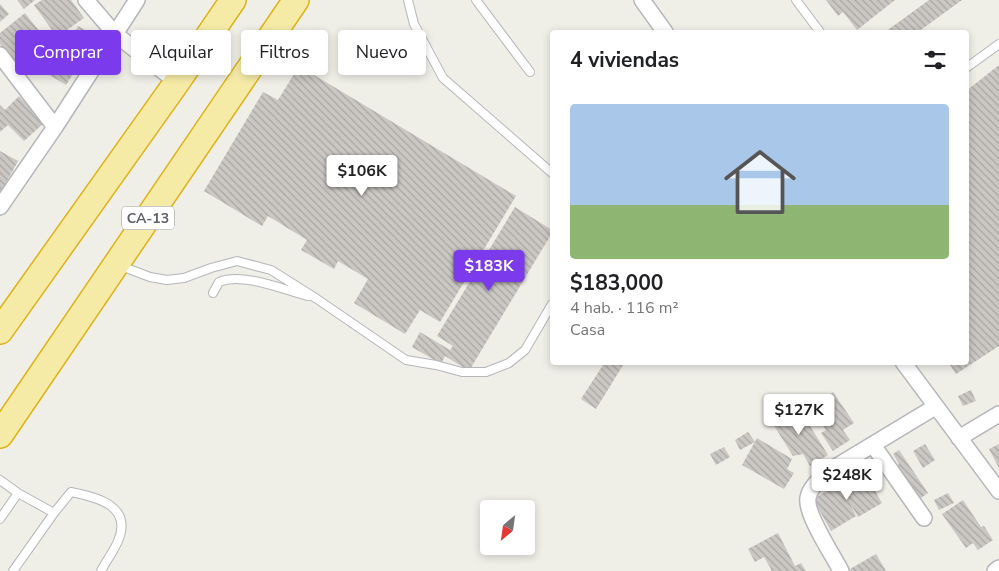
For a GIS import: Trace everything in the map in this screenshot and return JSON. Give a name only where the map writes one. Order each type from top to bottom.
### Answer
[{"type":"highway","points":[[0,331],[233,0]]},
{"type":"highway","name":"CA-13","points":[[0,435],[296,0]]},
{"type":"street","points":[[86,0],[112,30]]},
{"type":"street","points":[[118,30],[137,0]]},
{"type":"street","points":[[642,0],[664,30]]},
{"type":"street","points":[[121,39],[177,82]]},
{"type":"street","points":[[0,55],[55,127]]},
{"type":"street","points":[[0,207],[89,75]]},
{"type":"street","points":[[905,365],[999,491]]},
{"type":"street","points":[[841,571],[808,511],[808,497],[814,484],[829,471],[935,407]]},
{"type":"street","points":[[959,438],[999,414]]},
{"type":"street","points":[[872,445],[924,518]]},
{"type":"street","points":[[995,571],[999,568]]},
{"type":"lane","points":[[408,0],[414,24],[443,78],[550,171]]},
{"type":"lane","points":[[476,0],[530,72]]},
{"type":"lane","points":[[796,0],[818,30]]},
{"type":"lane","points":[[969,66],[999,44]]},
{"type":"lane","points":[[116,264],[150,277],[167,280],[184,278],[210,268],[238,261],[271,270],[317,298],[406,360],[462,372],[486,372],[509,363],[526,350],[550,308]]},
{"type":"lane","points":[[213,293],[219,282],[226,279],[242,279],[317,298]]},
{"type":"lane","points":[[0,480],[18,493],[54,513]]},
{"type":"lane","points":[[13,571],[71,492],[97,498],[114,508],[120,516],[122,528],[118,540],[101,571]]},
{"type":"lane","points":[[0,518],[18,493]]},
{"type":"building","points":[[17,0],[35,0],[24,9]]},
{"type":"building","points":[[42,0],[71,0],[84,18],[67,30],[52,30],[34,5]]},
{"type":"building","points":[[826,0],[895,0],[857,30],[843,12],[838,16]]},
{"type":"building","points":[[929,0],[962,0],[921,30],[888,30]]},
{"type":"building","points":[[0,4],[9,14],[0,22]]},
{"type":"building","points":[[25,13],[38,30],[15,30],[15,63],[0,44],[0,33]]},
{"type":"building","points":[[78,26],[85,30],[76,30]]},
{"type":"building","points":[[999,65],[999,346],[956,374],[950,365],[969,365],[969,89]]},
{"type":"building","points":[[50,75],[72,75],[66,85]]},
{"type":"building","points":[[293,75],[314,75],[516,196],[440,322],[420,310],[405,334],[354,303],[368,279],[338,261],[334,269],[301,250],[307,240],[268,216],[262,226],[204,191],[263,92],[278,100]]},
{"type":"building","points":[[19,96],[44,123],[24,141],[8,125],[0,132],[0,105],[5,110]]},
{"type":"building","points":[[0,151],[18,161],[1,192],[0,191]]},
{"type":"building","points":[[515,207],[550,229],[550,236],[469,371],[445,356],[441,364],[412,347],[420,332],[450,350],[453,346],[437,336]]},
{"type":"building","points":[[603,365],[623,365],[596,409],[581,399]]},
{"type":"building","points":[[971,390],[976,401],[963,406],[958,396]]},
{"type":"building","points":[[833,392],[854,423],[843,430],[850,440],[833,451],[821,433],[826,430],[811,407]]},
{"type":"building","points":[[797,405],[828,455],[810,466],[803,454],[793,456],[771,421]]},
{"type":"building","points":[[748,432],[755,442],[740,450],[735,440]]},
{"type":"building","points":[[757,438],[792,459],[787,469],[794,473],[784,489],[742,465]]},
{"type":"building","points":[[925,444],[935,460],[923,468],[913,451]]},
{"type":"building","points":[[999,444],[999,468],[989,449]]},
{"type":"building","points":[[724,447],[730,457],[716,465],[710,454]]},
{"type":"building","points":[[899,450],[928,493],[915,502],[892,469],[899,464],[893,454]]},
{"type":"building","points":[[863,470],[882,503],[858,517],[850,503],[856,516],[831,531],[813,499]]},
{"type":"building","points":[[948,493],[954,503],[939,510],[934,500]]},
{"type":"building","points":[[963,500],[981,527],[984,526],[993,540],[978,550],[973,543],[966,548],[942,514]]},
{"type":"building","points":[[778,533],[795,566],[801,563],[806,571],[772,571],[764,557],[755,562],[748,549]]},
{"type":"building","points":[[876,554],[886,571],[851,571],[850,569]]}]
